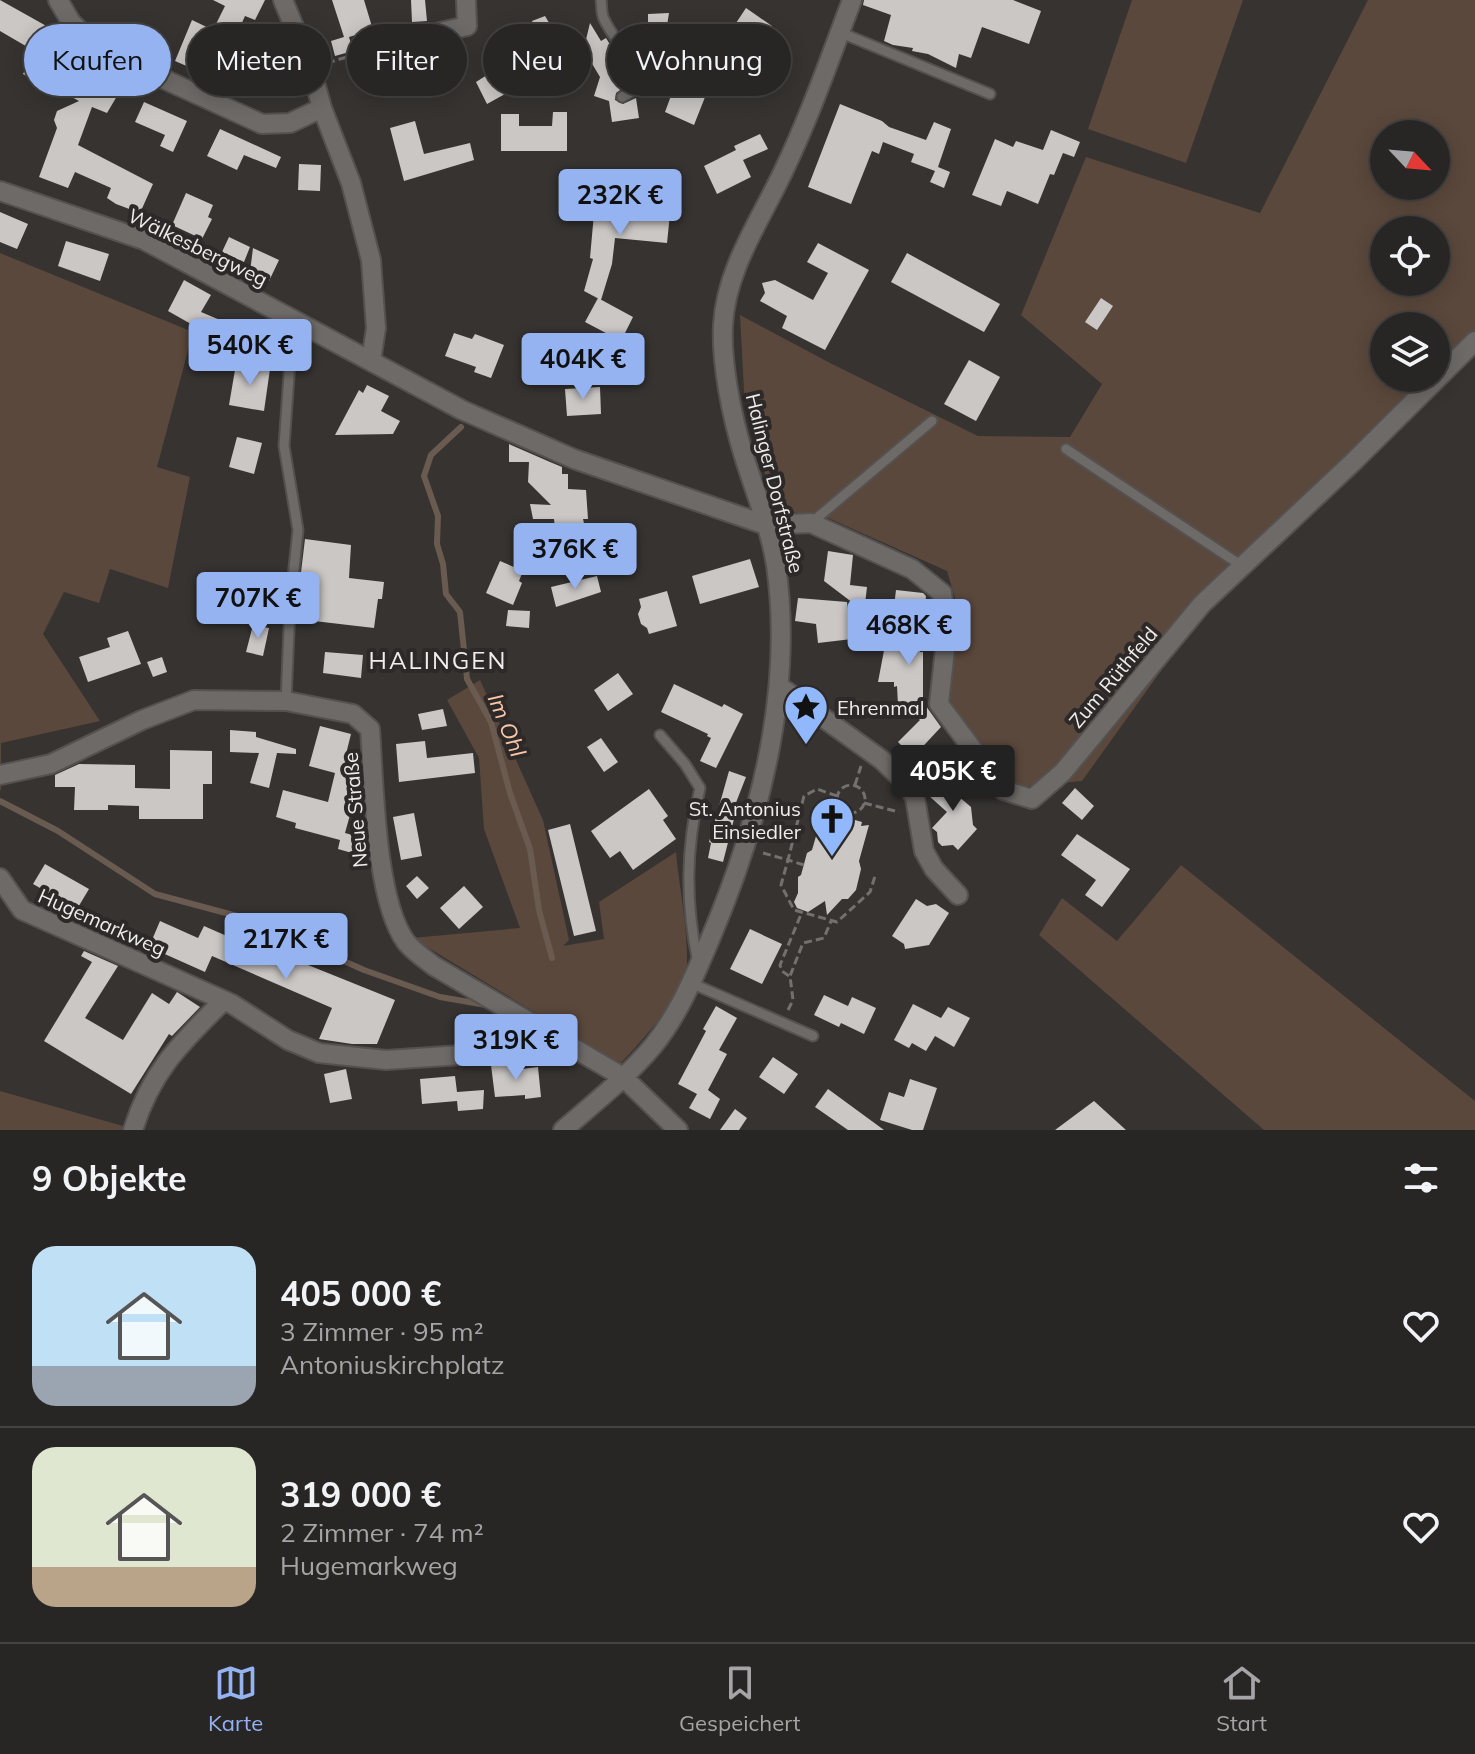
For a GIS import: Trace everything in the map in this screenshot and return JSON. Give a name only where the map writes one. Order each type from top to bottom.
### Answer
[{"type":"street","points":[[58,0],[71,22],[98,49],[262,124],[290,123],[322,108]]},
{"type":"street","points":[[283,0],[293,24]]},
{"type":"street","points":[[466,0],[467,24]]},
{"type":"street","name":"Halinger Dorfstraße","points":[[563,1130],[654,1045],[682,1002],[729,894],[760,796],[779,686],[779,592],[775,562],[742,450],[725,369],[723,325],[732,278],[754,226],[783,174],[852,0]]},
{"type":"street","points":[[319,96],[351,183],[371,260],[376,328],[371,361]]},
{"type":"street","name":"Wälkesbergweg","points":[[0,191],[144,240],[462,410],[574,459],[766,525]]},
{"type":"street","name":"Zum Rüthfeld","points":[[766,525],[811,523],[912,569],[942,593],[947,631],[939,704],[1003,790],[1032,799],[1063,772],[1202,604],[1353,462],[1475,341]]},
{"type":"street","points":[[779,686],[882,760],[907,784],[915,798],[924,851],[934,869],[958,895]]},
{"type":"street","name":"Neue Straße","points":[[0,775],[51,764],[142,720],[194,700],[286,701],[353,714],[370,729],[383,879],[392,914],[406,943],[434,966],[623,1077],[678,1130]]},
{"type":"street","name":"Hugemarkweg","points":[[0,878],[30,914],[223,1001],[288,1040],[319,1053],[386,1060],[537,1050],[567,1044]]},
{"type":"street","points":[[133,1130],[142,1100],[170,1054],[223,1001]]},
{"type":"lane","points":[[601,0],[603,17],[637,81],[634,90],[622,97]]},
{"type":"lane","points":[[839,32],[990,94]]},
{"type":"lane","points":[[286,701],[290,606],[298,530],[284,446],[293,319]]},
{"type":"lane","points":[[811,523],[932,421]]},
{"type":"lane","points":[[1066,449],[1242,566]]},
{"type":"lane","points":[[660,735],[685,764],[700,788],[690,834],[689,890],[692,932],[699,966]]},
{"type":"lane","points":[[691,983],[813,1036]]},
{"type":"path","points":[[853,785],[863,792],[864,803],[857,812],[847,815],[839,807],[837,796],[844,786],[853,785]]},
{"type":"path","points":[[837,796],[817,789],[804,796],[781,885],[794,910],[837,922],[870,892],[876,873]]},
{"type":"path","points":[[864,803],[907,814]]},
{"type":"path","points":[[772,856],[804,865]]},
{"type":"path","points":[[790,976],[782,971],[780,965],[802,912]]},
{"type":"path","points":[[783,1023],[793,1000],[790,976],[803,943],[824,938],[831,921]]},
{"type":"shaded area","points":[[1132,0],[1243,0],[1186,163],[1088,129]]},
{"type":"shaded area","points":[[1368,0],[1475,0],[1475,344],[1450,367],[1450,312],[1370,312],[1370,392],[1422,392],[1244,555],[1082,781],[1017,787],[946,699],[959,612],[947,571],[828,518],[774,509],[744,391],[740,315],[978,436],[1070,437],[1102,384],[1021,315],[1086,157],[1260,213]]},
{"type":"shaded area","points":[[0,253],[193,332],[157,467],[190,477],[168,588],[110,569],[99,603],[64,592],[43,634],[100,721],[1,743],[1,790],[0,790]]},
{"type":"shaded area","points":[[480,680],[543,820],[569,940],[563,946],[604,939],[599,902],[676,852],[686,936],[685,975],[661,1016],[620,1064],[412,938],[520,928],[484,829],[479,758],[447,700]]},
{"type":"shaded area","points":[[1181,865],[1475,1101],[1475,1130],[1264,1130],[1039,935],[1062,898],[1117,941]]},
{"type":"shaded area","points":[[0,1091],[123,1126],[122,1130],[0,1130]]},
{"type":"building","points":[[0,0],[43,24],[24,24],[24,45],[0,31]]},
{"type":"building","points":[[213,0],[265,0],[255,20],[245,16],[241,24],[216,24],[225,6]]},
{"type":"building","points":[[332,0],[364,0],[371,24],[347,24],[347,53],[335,56],[331,41],[344,37]]},
{"type":"building","points":[[411,0],[425,0],[427,21],[412,22]]},
{"type":"building","points":[[864,0],[1013,0],[1041,11],[1029,44],[982,27],[971,58],[959,54],[956,68],[928,54],[912,51],[913,48],[884,41],[891,15],[863,5]]},
{"type":"building","points":[[746,8],[769,24],[735,24]]},
{"type":"building","points":[[669,13],[667,24],[648,24],[648,14]]},
{"type":"building","points":[[545,16],[550,24],[533,24],[532,21]]},
{"type":"building","points":[[591,25],[601,41],[607,40],[607,96],[616,96],[615,100],[623,104],[636,98],[639,118],[612,122],[609,101],[594,96],[600,77],[591,62]]},
{"type":"building","points":[[187,32],[187,66],[175,61]]},
{"type":"building","points":[[483,78],[483,96],[476,82]]},
{"type":"building","points":[[70,96],[117,96],[107,113],[92,107],[78,145],[153,184],[140,213],[107,198],[111,188],[75,172],[68,188],[39,177],[57,128],[54,120],[57,111],[79,101]]},
{"type":"building","points":[[483,96],[501,96],[487,104]]},
{"type":"building","points":[[671,96],[705,96],[694,125],[665,112]]},
{"type":"building","points":[[144,102],[187,121],[173,152],[160,146],[165,135],[135,122]]},
{"type":"building","points":[[840,104],[926,140],[934,122],[951,129],[938,167],[950,172],[944,188],[930,182],[935,171],[911,162],[914,154],[883,142],[879,154],[872,151],[851,204],[808,187]]},
{"type":"building","points":[[553,112],[567,112],[567,151],[501,151],[501,114],[519,114],[519,126],[552,126]]},
{"type":"building","points":[[415,121],[424,154],[470,143],[474,160],[404,181],[390,128]]},
{"type":"building","points":[[220,129],[281,157],[276,168],[244,155],[237,170],[207,156]]},
{"type":"building","points":[[1051,130],[1080,142],[1074,157],[1063,153],[1054,175],[1050,174],[1038,204],[1007,191],[1001,206],[972,195],[995,139],[1013,147],[1016,141],[1043,150]]},
{"type":"building","points":[[760,134],[768,149],[743,160],[751,177],[717,194],[704,166],[736,150],[734,146]]},
{"type":"building","points":[[299,164],[321,165],[320,191],[298,190]]},
{"type":"building","points":[[186,193],[213,205],[208,217],[212,219],[202,239],[172,225]]},
{"type":"building","points":[[595,202],[640,206],[670,214],[667,243],[615,238],[612,264],[601,300],[584,291],[593,259],[590,258]]},
{"type":"building","points":[[0,212],[28,224],[17,249],[0,242]]},
{"type":"building","points":[[229,237],[250,247],[244,262],[222,252]]},
{"type":"building","points":[[66,241],[109,254],[100,281],[58,266]]},
{"type":"building","points":[[818,243],[869,270],[825,350],[782,328],[787,316],[760,301],[765,293],[762,283],[775,280],[813,300],[828,273],[807,262]]},
{"type":"building","points":[[253,248],[279,260],[269,281],[250,272]]},
{"type":"building","points":[[907,253],[1000,304],[984,332],[891,282]]},
{"type":"building","points":[[184,280],[211,295],[201,312],[220,320],[213,338],[168,311]]},
{"type":"building","points":[[598,298],[633,317],[621,341],[585,322]]},
{"type":"building","points":[[1101,298],[1113,306],[1097,330],[1085,322]]},
{"type":"building","points":[[454,333],[472,339],[475,334],[504,345],[491,378],[474,372],[476,367],[445,356]]},
{"type":"building","points":[[969,360],[1000,377],[976,421],[944,404]]},
{"type":"building","points":[[236,364],[270,369],[264,411],[229,405]]},
{"type":"building","points":[[367,385],[389,396],[381,411],[400,421],[393,434],[335,435],[359,390],[363,393]]},
{"type":"building","points":[[600,387],[601,414],[567,416],[565,389]]},
{"type":"building","points":[[237,437],[262,443],[254,474],[229,467]]},
{"type":"building","points":[[511,445],[550,462],[509,462]]},
{"type":"building","points":[[529,462],[550,462],[562,467],[562,474],[568,474],[568,489],[586,490],[588,519],[583,519],[589,544],[557,547],[554,519],[533,519],[530,504],[551,505],[528,482]]},
{"type":"building","points":[[305,539],[351,545],[349,578],[384,582],[374,628],[314,621],[318,592],[299,589]]},
{"type":"building","points":[[828,551],[853,555],[850,585],[867,587],[865,604],[853,603],[824,581]]},
{"type":"building","points":[[750,559],[759,587],[700,604],[692,576]]},
{"type":"building","points":[[500,561],[523,571],[519,581],[522,583],[513,605],[486,593]]},
{"type":"building","points":[[597,576],[601,592],[556,607],[551,587]]},
{"type":"building","points":[[896,590],[926,596],[920,652],[923,652],[923,702],[941,727],[913,757],[898,742],[920,720],[904,704],[898,705],[894,682],[878,682],[886,640],[890,640]]},
{"type":"building","points":[[667,591],[677,626],[649,634],[638,614],[641,607],[639,599]]},
{"type":"building","points":[[798,598],[847,602],[852,639],[818,643],[816,624],[795,621]]},
{"type":"building","points":[[508,610],[530,611],[529,628],[506,626]]},
{"type":"building","points":[[253,625],[269,628],[263,656],[246,652]]},
{"type":"building","points":[[128,631],[141,664],[88,682],[79,657],[110,647],[107,638]]},
{"type":"building","points":[[325,652],[363,655],[361,678],[323,673]]},
{"type":"building","points":[[162,657],[167,672],[153,677],[147,662]]},
{"type":"building","points":[[618,673],[633,694],[608,711],[594,690]]},
{"type":"building","points":[[674,684],[743,714],[716,768],[700,761],[711,738],[708,734],[661,712]]},
{"type":"building","points":[[443,709],[447,726],[422,730],[418,714]]},
{"type":"building","points":[[320,726],[351,734],[346,754],[360,758],[361,775],[345,833],[356,836],[352,853],[338,849],[340,840],[295,828],[296,823],[276,817],[283,790],[328,802],[335,773],[309,766]]},
{"type":"building","points":[[230,730],[256,732],[256,737],[296,749],[296,754],[277,753],[269,788],[250,783],[259,753],[230,752]]},
{"type":"building","points":[[601,738],[618,762],[604,772],[587,747]]},
{"type":"building","points":[[425,741],[427,758],[473,753],[475,773],[399,782],[396,744]]},
{"type":"building","points":[[170,750],[212,751],[212,784],[203,784],[203,819],[139,819],[139,806],[108,805],[108,810],[74,810],[75,787],[55,787],[55,775],[79,764],[135,765],[135,788],[170,789]]},
{"type":"building","points":[[729,771],[746,777],[730,818],[734,819],[723,862],[708,858],[709,842]]},
{"type":"building","points":[[949,771],[965,785],[957,795],[971,807],[973,825],[977,829],[958,850],[953,845],[942,846],[938,842],[937,832],[932,828],[947,812],[928,795]]},
{"type":"building","points":[[1075,788],[1094,806],[1082,820],[1062,803]]},
{"type":"building","points":[[649,789],[668,816],[663,820],[676,839],[633,870],[620,851],[610,858],[591,831]]},
{"type":"building","name":"St. Antonius Einsiedler","points":[[834,799],[837,815],[862,822],[861,826],[869,825],[859,861],[861,869],[856,890],[827,915],[825,901],[808,912],[797,908],[794,902],[798,893],[798,877],[807,853],[812,850],[823,812]]},
{"type":"building","points":[[414,813],[422,856],[401,860],[393,817]]},
{"type":"building","points":[[570,824],[596,931],[574,936],[548,830]]},
{"type":"building","points":[[1077,834],[1130,869],[1102,907],[1085,895],[1096,880],[1061,855]]},
{"type":"building","points":[[45,864],[89,889],[77,909],[33,884]]},
{"type":"building","points":[[417,876],[429,888],[417,899],[406,886]]},
{"type":"building","points":[[464,886],[483,907],[459,929],[440,908]]},
{"type":"building","points":[[916,899],[927,906],[936,904],[949,913],[929,945],[905,949],[904,944],[892,936]]},
{"type":"building","points":[[160,921],[198,938],[204,926],[245,944],[246,940],[395,1000],[377,1044],[319,1039],[332,1008],[212,956],[205,972],[149,947]]},
{"type":"building","points":[[750,929],[782,944],[762,984],[730,969]]},
{"type":"building","points":[[84,951],[118,966],[85,1018],[123,1040],[152,993],[169,1004],[177,992],[200,1007],[172,1036],[169,1034],[131,1094],[44,1041],[92,962],[81,956]]},
{"type":"building","points":[[824,995],[848,1006],[852,997],[876,1008],[864,1034],[814,1015]]},
{"type":"building","points":[[913,1004],[941,1018],[948,1007],[970,1018],[954,1047],[935,1036],[926,1051],[912,1043],[909,1048],[894,1040]]},
{"type":"building","points":[[716,1006],[737,1018],[719,1050],[727,1054],[708,1090],[720,1099],[710,1119],[689,1108],[697,1094],[678,1084]]},
{"type":"building","points":[[493,1015],[509,1024],[505,1040],[489,1041],[488,1037],[477,1035],[480,1017],[491,1019]]},
{"type":"building","points":[[773,1057],[798,1074],[784,1094],[759,1077]]},
{"type":"building","points":[[513,1064],[514,1070],[538,1067],[541,1097],[495,1097],[491,1065]]},
{"type":"building","points":[[346,1069],[352,1099],[330,1103],[324,1074]]},
{"type":"building","points":[[455,1076],[457,1092],[484,1090],[483,1109],[458,1111],[457,1101],[422,1104],[420,1079]]},
{"type":"building","points":[[910,1079],[937,1088],[923,1130],[912,1130],[880,1120],[889,1092],[904,1097]]},
{"type":"building","points":[[828,1089],[884,1130],[848,1130],[815,1107]]},
{"type":"building","points":[[1094,1101],[1126,1130],[1055,1130]]},
{"type":"building","points":[[735,1109],[747,1118],[739,1130],[720,1130]]},
{"type":"waterway","name":"Im Ohl","points":[[461,427],[431,455],[424,476],[438,516],[437,544],[446,594],[460,612],[467,679],[491,722],[510,793],[530,849],[539,910],[552,958]]},
{"type":"waterway","points":[[0,801],[58,831],[155,894],[252,920],[364,970],[440,997],[486,1005]]},
{"type":"place","name":"Ehrenmal","points":[[806,746]]},
{"type":"place","name":"St. Antonius Einsiedler","points":[[832,858]]},
{"type":"district","name":"HALINGEN","points":[[438,660]]}]
